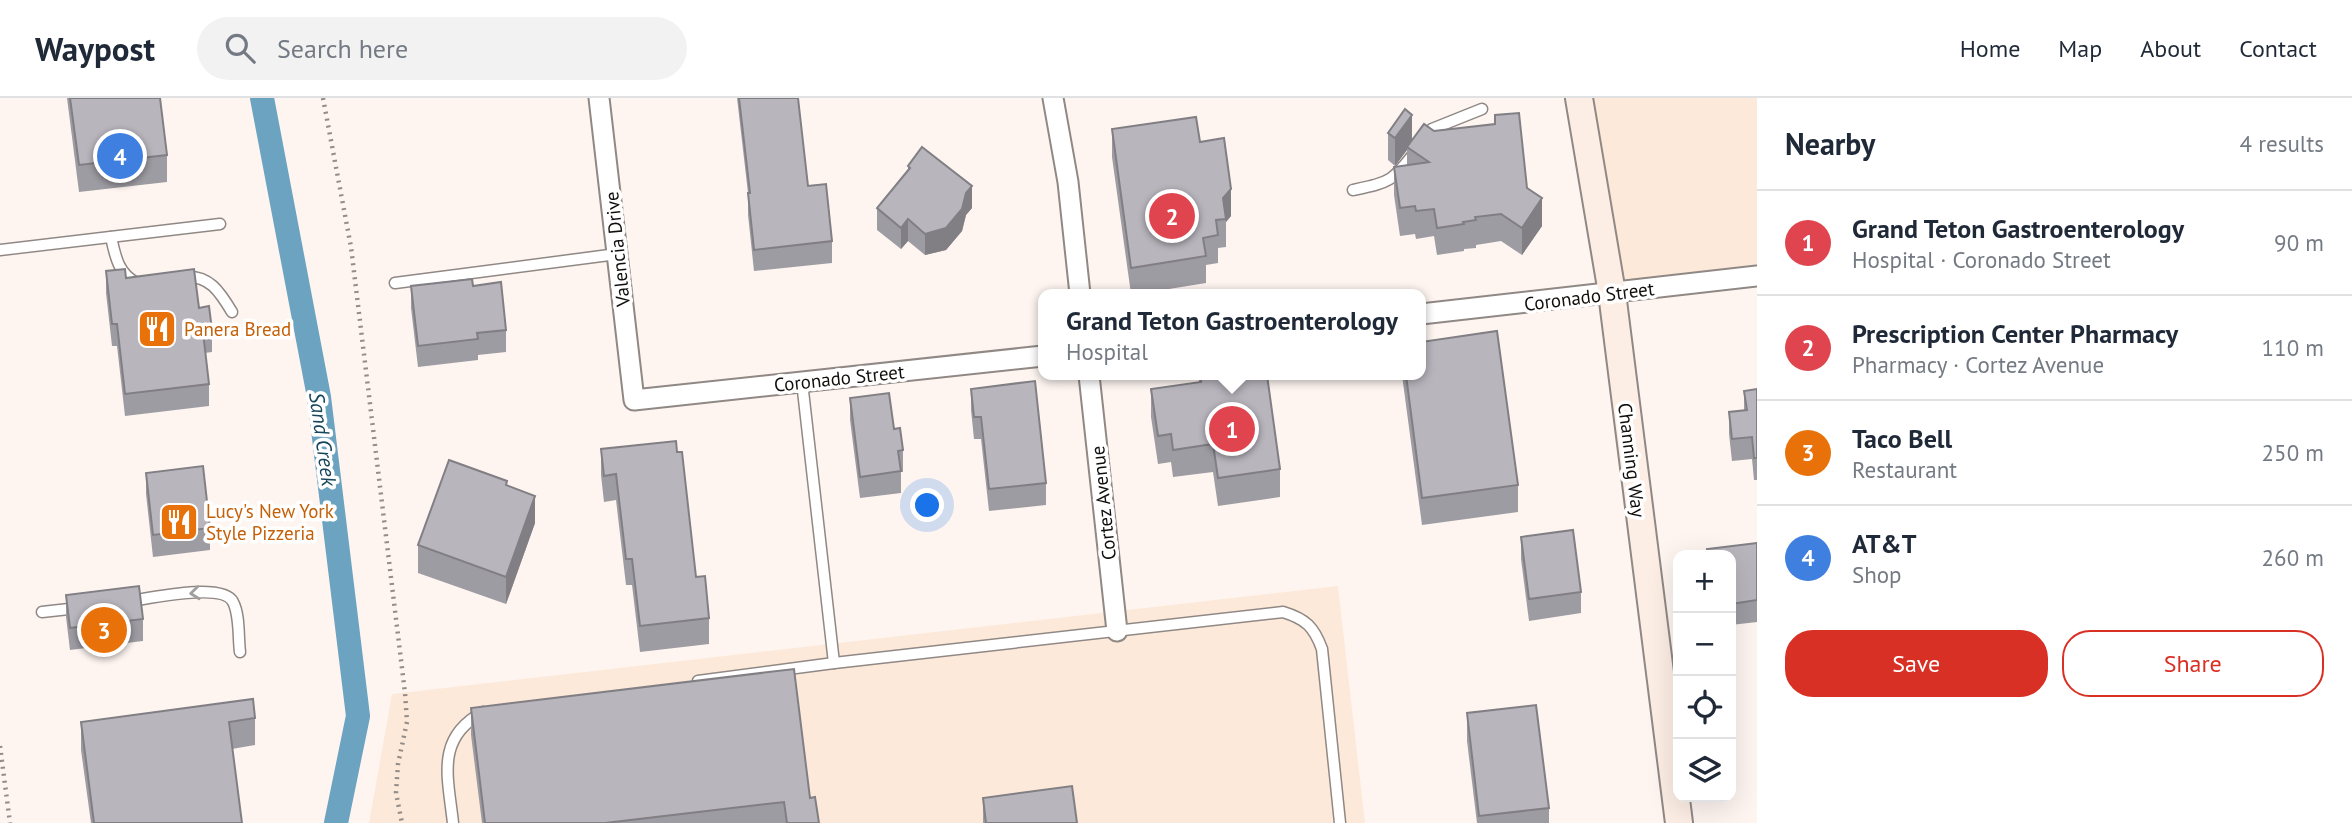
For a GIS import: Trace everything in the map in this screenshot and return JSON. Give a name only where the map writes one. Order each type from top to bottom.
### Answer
[{"type":"main road","name":"Channing Way","points":[[1579,98],[1612,293],[1679,823]]},
{"type":"street","name":"Valencia Drive","points":[[599,98],[634,400]]},
{"type":"street","points":[[1053,98],[1068,183],[1079,289]]},
{"type":"street","name":"Coronado Street","points":[[1426,313],[1757,276]]},
{"type":"street","name":"Coronado Street","points":[[634,400],[1038,357]]},
{"type":"street","name":"Cortez Avenue","points":[[1090,380],[1117,631]]},
{"type":"lane","points":[[1353,190],[1386,183],[1396,177],[1432,129],[1482,109]]},
{"type":"lane","points":[[0,250],[220,223]]},
{"type":"lane","points":[[111,237],[115,257],[122,272],[138,283],[152,281]]},
{"type":"lane","points":[[395,283],[617,254]]},
{"type":"lane","points":[[165,280],[193,276],[206,279],[220,293],[232,312]]},
{"type":"lane","points":[[802,382],[834,663]]},
{"type":"lane","points":[[122,602],[217,591],[229,596],[234,604],[240,652]]},
{"type":"lane","points":[[43,612],[96,606]]},
{"type":"lane","points":[[681,683],[1283,612],[1299,617],[1316,632],[1322,649],[1340,823]]},
{"type":"lane","points":[[453,823],[448,764],[450,746],[468,720],[489,709]]},
{"type":"path","points":[[323,98],[351,247],[405,693],[407,722],[398,764],[396,793],[402,823]]},
{"type":"path","points":[[0,746],[10,823]]},
{"type":"shaded area","points":[[1579,98],[1757,98],[1757,276],[1612,293]]},
{"type":"shaded area","points":[[1338,586],[1365,823],[369,823],[392,694]]},
{"type":"building","points":[[70,98],[160,98],[167,155],[79,165]]},
{"type":"building","points":[[739,98],[798,98],[808,186],[826,184],[832,241],[754,250]]},
{"type":"building","points":[[1405,109],[1412,115],[1395,138],[1388,133]]},
{"type":"building","points":[[1519,113],[1527,188],[1542,198],[1522,228],[1501,214],[1475,217],[1476,220],[1463,222],[1464,224],[1437,228],[1434,209],[1416,211],[1415,206],[1400,208],[1394,167],[1429,162],[1407,147],[1424,124],[1434,131],[1495,124],[1495,115]]},
{"type":"building","points":[[1196,117],[1200,142],[1224,138],[1231,189],[1223,198],[1226,219],[1216,220],[1218,235],[1203,238],[1206,256],[1131,268],[1112,129]]},
{"type":"building","points":[[922,147],[972,186],[966,193],[962,209],[946,228],[925,234],[908,219],[901,228],[877,208],[910,168],[908,166]]},
{"type":"building","points":[[125,269],[126,278],[194,269],[199,308],[209,306],[212,330],[203,332],[209,384],[125,394],[117,324],[112,324],[106,271]]},
{"type":"building","points":[[472,279],[473,286],[501,282],[506,330],[477,333],[478,339],[418,346],[411,286]]},
{"type":"building","points":[[1497,331],[1518,485],[1422,498],[1407,380],[1426,380],[1426,341]]},
{"type":"building","points":[[1268,380],[1280,469],[1218,478],[1213,444],[1173,450],[1171,434],[1158,436],[1151,389],[1201,382]]},
{"type":"building","points":[[1035,381],[1046,483],[989,489],[981,417],[974,417],[971,389]]},
{"type":"building","points":[[1757,389],[1757,458],[1754,458],[1752,437],[1732,439],[1729,412],[1747,410],[1744,391]]},
{"type":"building","points":[[889,393],[894,429],[900,428],[903,450],[898,451],[901,471],[860,477],[850,398]]},
{"type":"building","points":[[676,441],[677,452],[682,452],[696,577],[705,576],[709,618],[640,626],[632,559],[626,559],[616,474],[604,476],[601,449]]},
{"type":"building","points":[[449,460],[507,481],[506,485],[535,496],[506,577],[418,545]]},
{"type":"building","points":[[203,466],[210,528],[153,535],[146,473]]},
{"type":"building","points":[[1573,530],[1581,592],[1529,599],[1521,537]]},
{"type":"building","points":[[1757,543],[1757,600],[1736,603],[1736,550],[1707,549]]},
{"type":"building","points":[[139,586],[143,619],[70,628],[66,595]]},
{"type":"building","points":[[794,669],[810,798],[815,797],[819,823],[787,823],[784,802],[605,823],[485,823],[471,708]]},
{"type":"building","points":[[253,699],[255,718],[229,722],[242,823],[94,823],[81,722]]},
{"type":"building","points":[[1536,705],[1549,808],[1479,816],[1467,713]]},
{"type":"building","points":[[1072,786],[1077,823],[986,823],[983,798]]},
{"type":"waterway","name":"Sand Creek","points":[[262,98],[319,397],[358,716],[336,823]]},
{"type":"place","name":"AT&T","points":[[120,156]]},
{"type":"place","name":"Prescription Center Pharmacy","points":[[1172,216]]},
{"type":"place","name":"Panera Bread","points":[[157,329]]},
{"type":"place","name":"Grand Teton Gastroenterology","points":[[1232,429]]},
{"type":"place","name":"Lucy's New York Style Pizzeria","points":[[179,522]]},
{"type":"place","name":"Taco Bell","points":[[104,630]]}]
